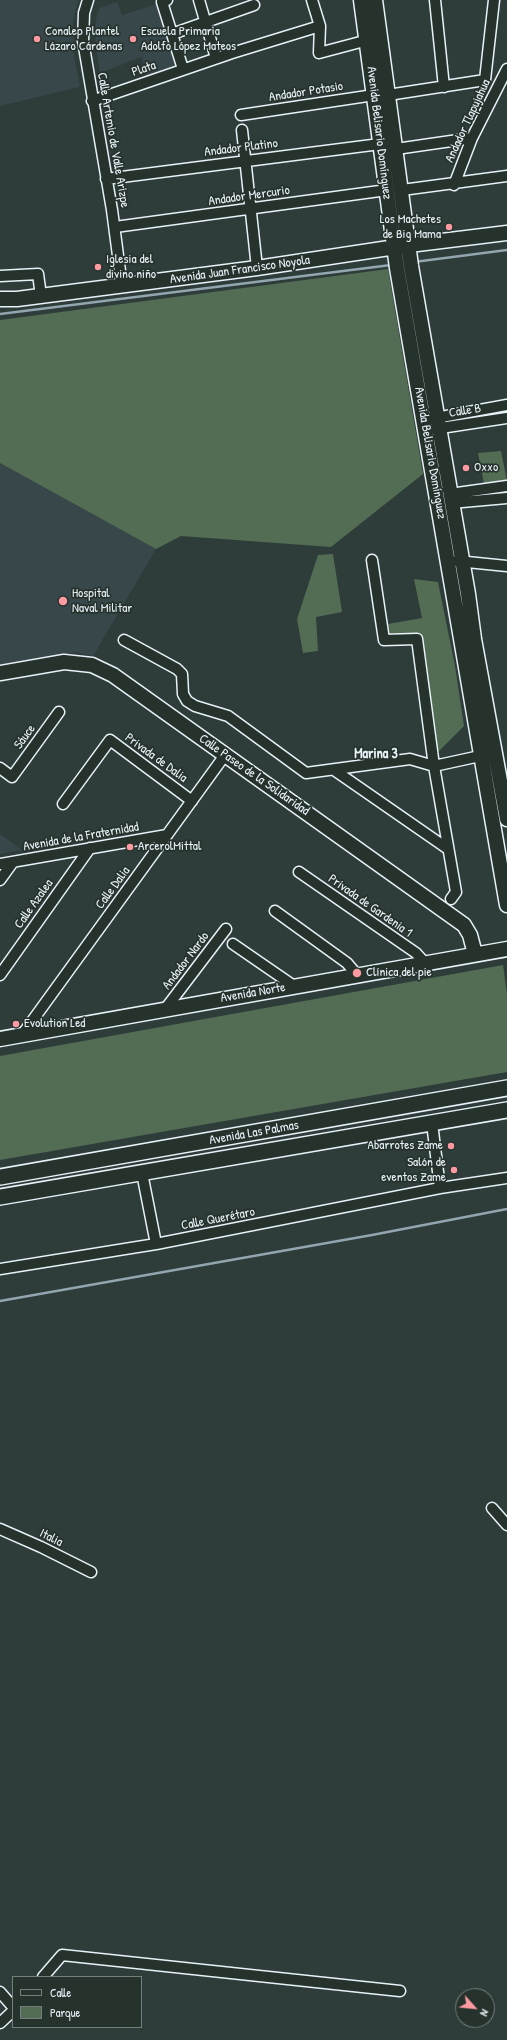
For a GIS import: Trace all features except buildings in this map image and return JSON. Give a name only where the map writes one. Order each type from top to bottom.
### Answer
[{"type":"main road","name":"Avenida Las Palmas","points":[[0,1177],[507,1088]]},
{"type":"main road","name":"Avenida Las Palmas","points":[[0,1197],[507,1110]]},
{"type":"street","name":"Calle Artemio de Valle Arizpe","points":[[88,0],[84,14],[83,41],[92,101],[115,227],[122,286]]},
{"type":"street","points":[[167,0],[162,2],[183,69]]},
{"type":"street","points":[[199,0],[216,58]]},
{"type":"street","points":[[312,0],[320,26],[319,53],[368,40]]},
{"type":"street","name":"Avenida Belisario Domínguez","points":[[362,0],[380,144],[400,283],[450,499],[455,561],[474,639],[507,819]]},
{"type":"street","name":"Avenida Belisario Domínguez","points":[[375,0],[402,190],[432,424],[455,561],[480,756],[507,905]]},
{"type":"street","points":[[435,0],[444,87]]},
{"type":"street","points":[[485,80],[494,0]]},
{"type":"street","points":[[172,34],[206,22],[243,5],[254,5]]},
{"type":"street","name":"Plata","points":[[92,101],[216,58],[320,26]]},
{"type":"street","name":"Andador Tlapujahua","points":[[454,185],[472,138],[503,90],[507,69]]},
{"type":"street","points":[[388,95],[485,80],[503,90]]},
{"type":"street","name":"Andador Potasio","points":[[241,115],[374,95]]},
{"type":"street","points":[[242,130],[252,209],[257,268]]},
{"type":"street","points":[[396,149],[472,138]]},
{"type":"street","name":"Andador Platino","points":[[106,179],[380,144]]},
{"type":"street","points":[[402,190],[454,185],[507,176]]},
{"type":"street","name":"Andador Mercurio","points":[[115,227],[387,190]]},
{"type":"street","name":"Avenida Juan Francisco Noyola","points":[[0,299],[41,296],[257,268],[396,257],[507,233]]},
{"type":"street","points":[[0,276],[38,274],[41,296]]},
{"type":"street","points":[[400,283],[414,281]]},
{"type":"street","points":[[432,424],[507,405]]},
{"type":"street","name":"Calle B","points":[[432,424],[507,418]]},
{"type":"street","points":[[450,499],[507,486]]},
{"type":"street","points":[[450,499],[507,498]]},
{"type":"street","points":[[372,560],[384,640],[417,639],[434,766],[456,892],[451,899]]},
{"type":"street","points":[[455,561],[507,566]]},
{"type":"street","points":[[124,640],[177,669],[182,674],[183,694],[187,701],[195,706],[228,716],[306,773],[410,760],[434,766],[480,756]]},
{"type":"street","name":"Calle Paseo de la Solidaridad","points":[[0,673],[64,662],[78,662],[100,668],[113,675],[464,925],[470,935],[475,954]]},
{"type":"street","name":"Sáuce","points":[[0,768],[12,777],[59,712]]},
{"type":"street","name":"Privada de Dalia","points":[[63,804],[110,740],[192,801]]},
{"type":"street","name":"Calle Dalia","points":[[22,1035],[225,755]]},
{"type":"street","points":[[334,770],[448,849]]},
{"type":"street","name":"Avenida de la Fraternidad","points":[[0,864],[167,835]]},
{"type":"street","name":"Calle Azalea","points":[[0,974],[90,848]]},
{"type":"street","points":[[0,880],[13,862]]},
{"type":"street","name":"Privada de Gardenia 1","points":[[299,872],[416,953],[425,963]]},
{"type":"street","points":[[275,912],[347,963],[356,975]]},
{"type":"street","name":"Andador Nardo","points":[[166,1008],[226,929]]},
{"type":"street","points":[[233,944],[294,986]]},
{"type":"street","name":"Avenida Norte","points":[[0,1039],[166,1008],[507,949]]},
{"type":"street","points":[[432,1123],[440,1188]]},
{"type":"street","points":[[142,1173],[156,1244]]},
{"type":"street","name":"Calle Querétaro","points":[[0,1269],[156,1244],[440,1188],[507,1178]]},
{"type":"street","points":[[492,1508],[507,1525]]},
{"type":"street","name":"Italia","points":[[0,1530],[41,1547],[91,1572]]},
{"type":"street","points":[[44,1976],[62,1955],[400,1991]]},
{"type":"street","points":[[0,1992],[12,2007]]},
{"type":"street","points":[[0,2023],[12,2012]]},
{"type":"shaded area","name":"Conalep Plantel Lázaro Cárdenas","points":[[0,0],[78,0],[73,22],[74,56],[80,87],[0,106]]},
{"type":"shaded area","name":"Escuela Primaria Adolfo López Mateos","points":[[117,2],[122,15],[160,3],[180,66],[148,77],[141,57],[100,73],[95,29],[97,14],[100,8]]},
{"type":"shaded area","name":"Hospital Naval Militar","points":[[0,463],[156,549],[93,656],[76,652],[0,667]]},
{"type":"shaded area","points":[[0,834],[22,850],[0,854]]},
{"type":"green space","points":[[388,269],[423,474],[331,547],[181,536],[156,549],[0,463],[0,320]]},
{"type":"green space","points":[[501,451],[507,481],[484,484],[478,453]]},
{"type":"green space","points":[[333,554],[342,612],[316,617],[318,651],[303,653],[297,619],[318,555]]},
{"type":"green space","points":[[414,579],[438,582],[455,666],[464,726],[437,753],[421,637],[390,633],[388,624],[422,618]]},
{"type":"green space","points":[[503,965],[507,994],[507,1072],[0,1160],[0,1056]]},
{"type":"waterway","points":[[414,262],[507,250]]},
{"type":"waterway","points":[[0,314],[391,265]]},
{"type":"waterway","points":[[0,1301],[372,1235],[507,1209]]},
{"type":"place","name":"Conalep Plantel Lázaro Cárdenas","points":[[37,39]]},
{"type":"place","name":"Escuela Primaria Adolfo López Mateos","points":[[133,39]]},
{"type":"place","name":"Los Machetes de Big Mama","points":[[449,227]]},
{"type":"place","name":"Iglesia del divino niño","points":[[98,267]]},
{"type":"place","name":"Oxxo","points":[[466,468]]},
{"type":"place","name":"Hospital Naval Militar","points":[[63,601]]},
{"type":"place","name":"ArcerolMittal","points":[[130,847]]},
{"type":"place","name":"Clínica del pie","points":[[357,973]]},
{"type":"place","name":"Evolution Led","points":[[16,1024]]},
{"type":"place","name":"Abarrotes Zame","points":[[451,1146]]},
{"type":"place","name":"Salón de eventos Zame","points":[[454,1170]]},
{"type":"district","name":"Marina 3","points":[[376,754]]}]
